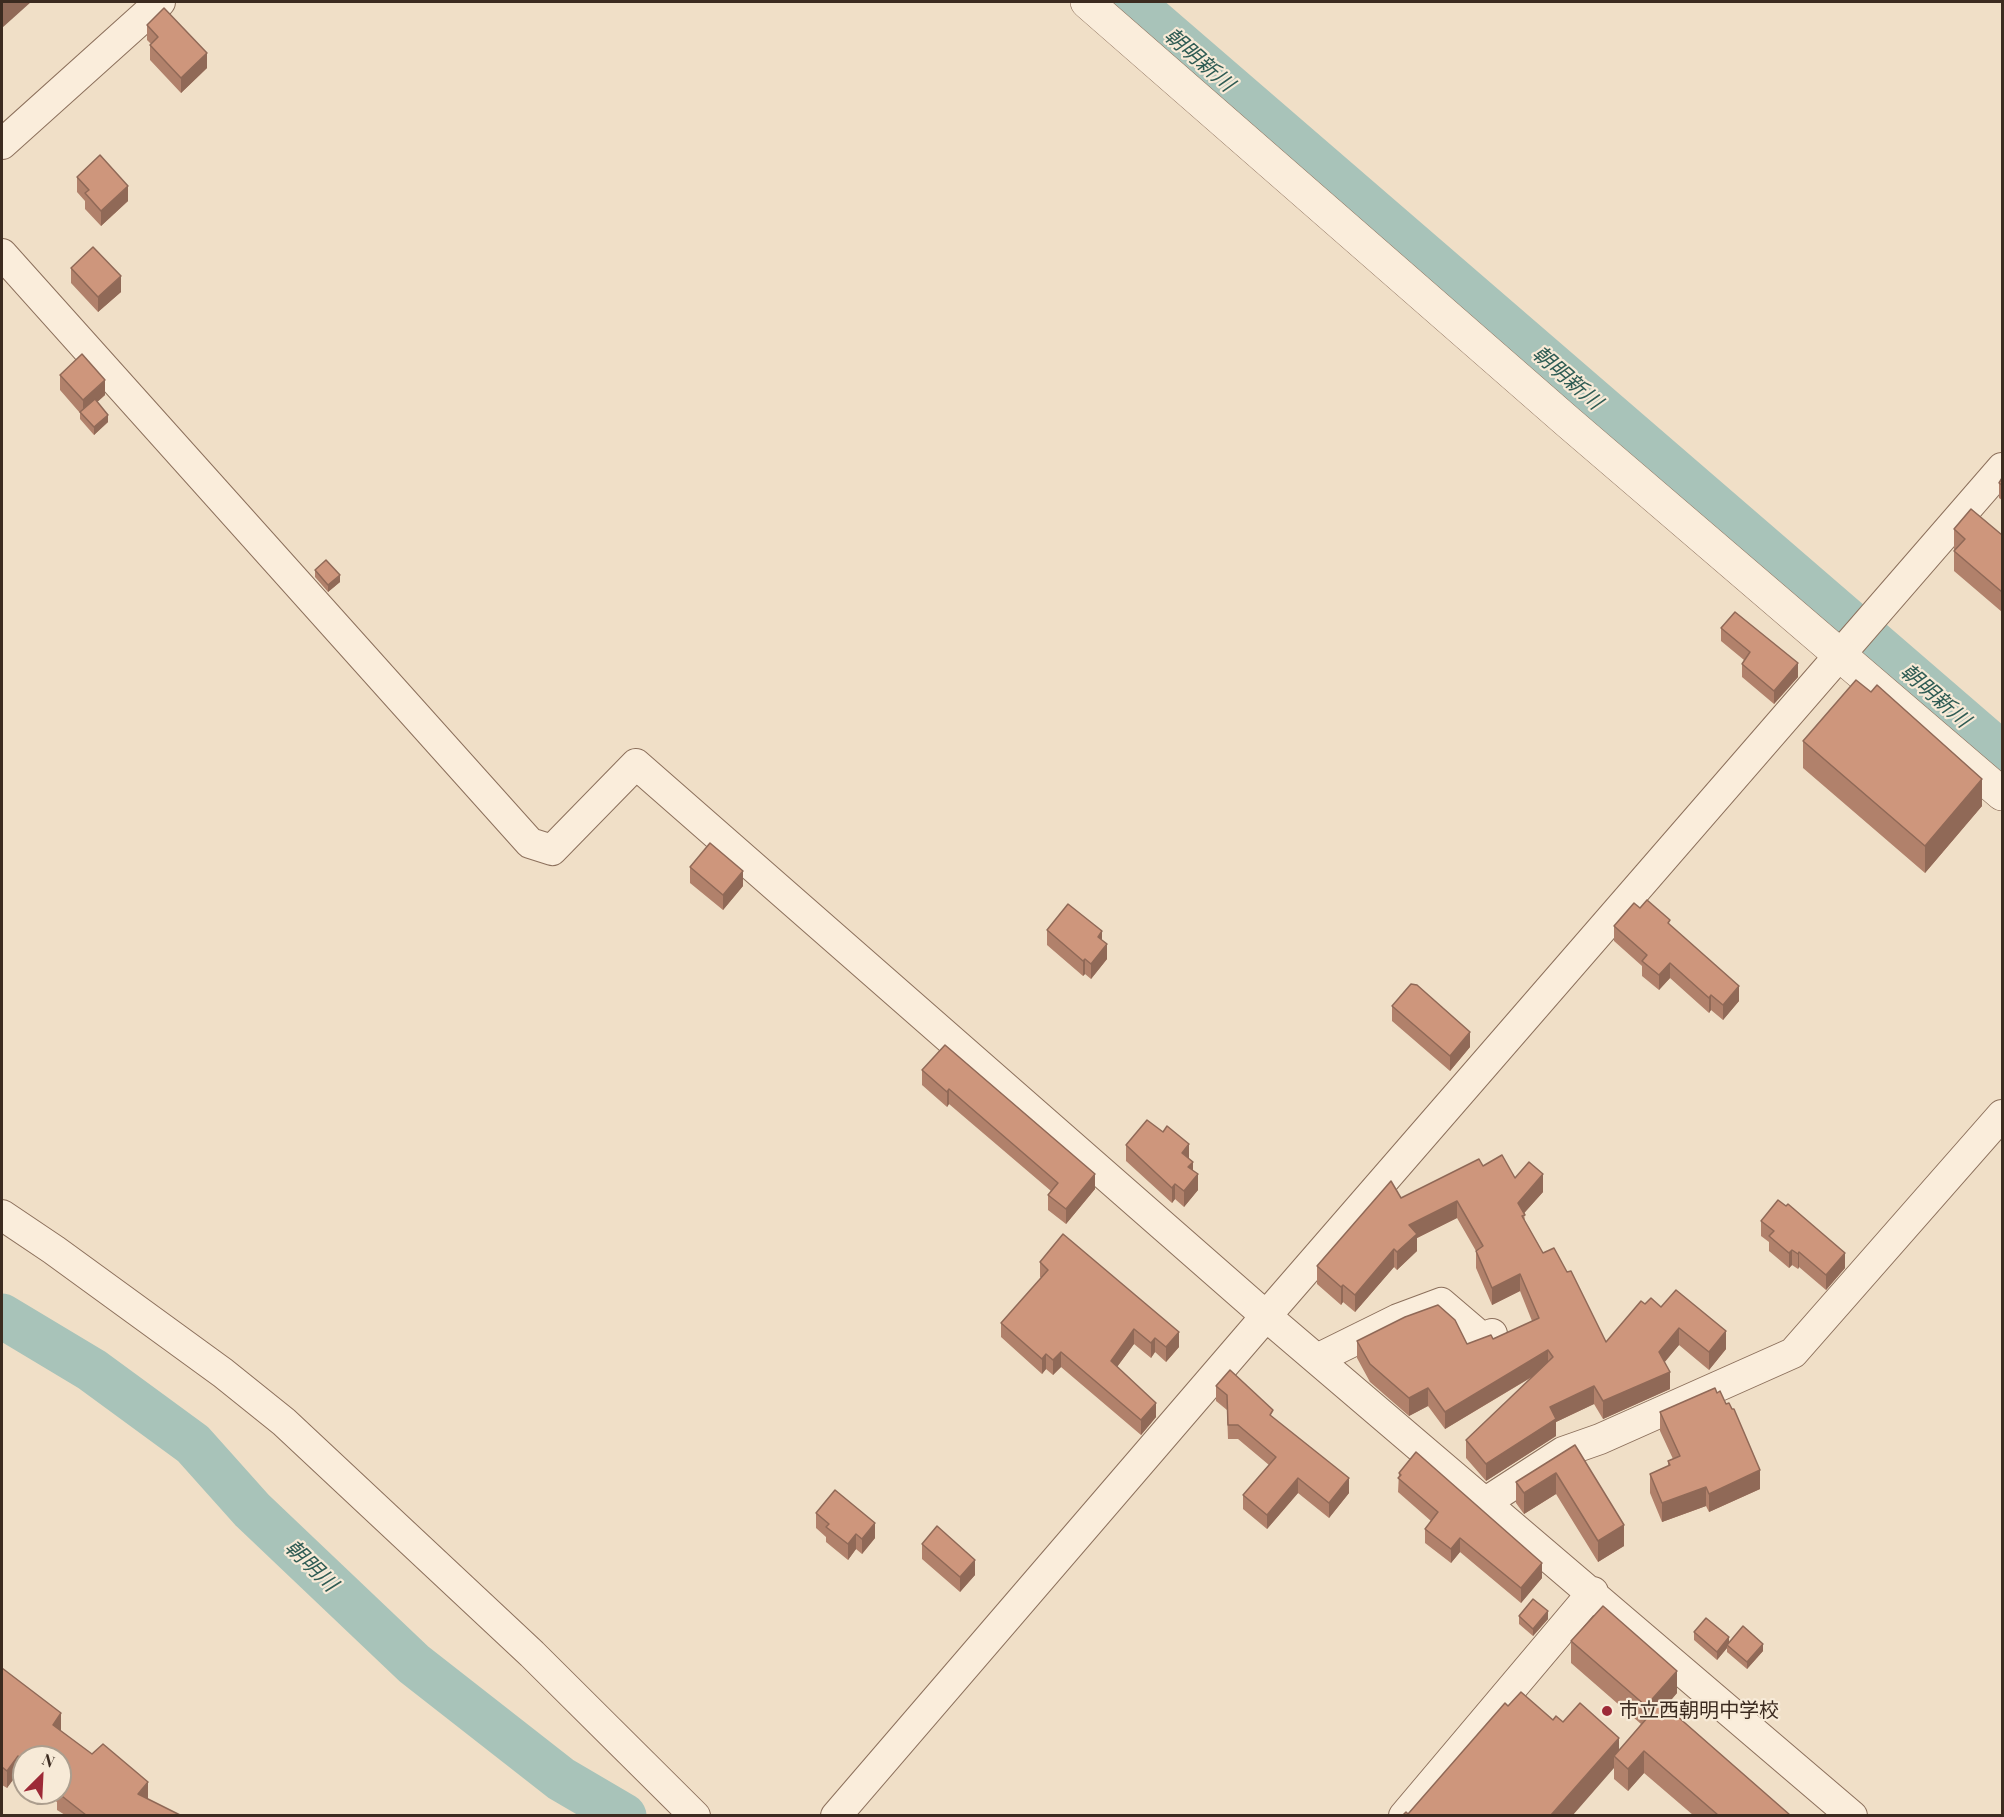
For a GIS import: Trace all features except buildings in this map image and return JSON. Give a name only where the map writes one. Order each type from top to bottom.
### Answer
[{"type":"street","points":[[2,144],[160,2]]},
{"type":"street","points":[[1087,2],[1568,422],[1855,640],[2002,794]]},
{"type":"street","points":[[2,254],[530,843],[552,850],[636,764],[1266,1316],[1593,1592],[1852,1815]]},
{"type":"street","points":[[836,1815],[2002,468]]},
{"type":"street","points":[[1486,1502],[1563,1452],[1600,1439],[1793,1353],[2002,1115]]},
{"type":"street","points":[[2,1215],[213,1366],[284,1422],[532,1654],[695,1815]]},
{"type":"street","points":[[1317,1359],[1398,1318],[1441,1303],[1482,1338],[1492,1334]]},
{"type":"street","points":[[1404,1815],[1593,1592]]},
{"type":"waterway","name":"朝明新川","points":[[1131,2],[2002,754]]},
{"type":"waterway","name":"朝明川","points":[[2,1316],[92,1370],[193,1444],[252,1510],[414,1664],[561,1779],[624,1816]]},
{"type":"place","name":"市立西朝明中学校","points":[[1607,1711]]}]
